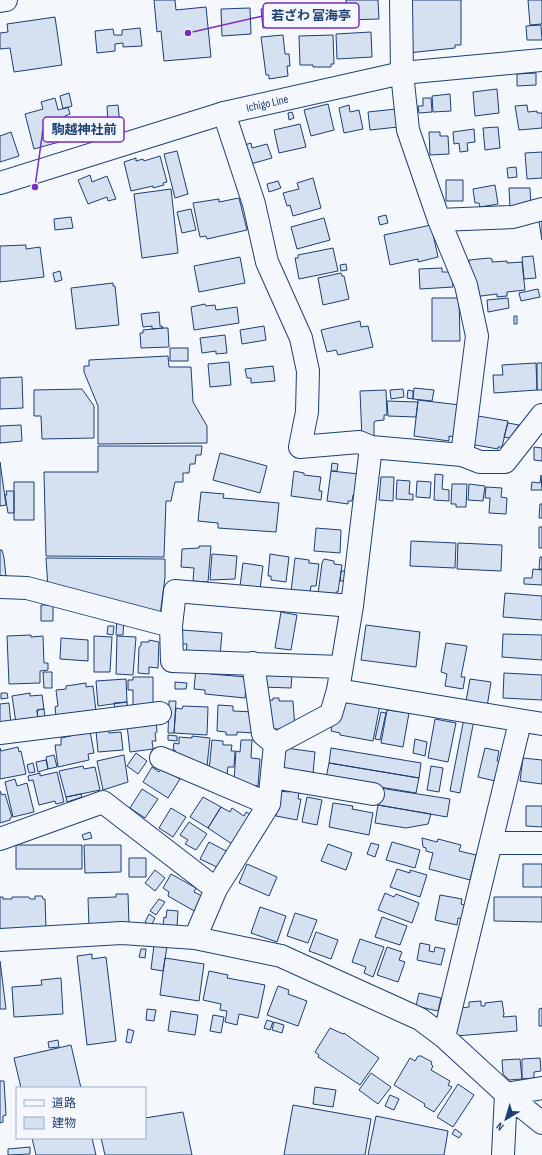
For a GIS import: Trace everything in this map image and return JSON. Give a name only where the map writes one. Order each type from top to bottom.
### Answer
[{"type":"main road","points":[[0,1],[6,0]]},
{"type":"main road","points":[[401,0],[402,73],[408,130],[439,220],[466,285],[477,336],[462,455]]},
{"type":"main road","name":"Ichigo Line","points":[[0,183],[224,113],[402,73],[542,60]]},
{"type":"main road","points":[[224,113],[250,190],[267,262],[301,338],[308,371],[306,412],[300,447],[359,442],[371,447],[462,455],[480,462],[505,462],[542,415]]},
{"type":"main road","points":[[439,220],[513,217],[542,209]]},
{"type":"main road","points":[[275,744],[331,714],[338,690],[352,606],[371,447]]},
{"type":"main road","points":[[0,587],[27,588],[171,626]]},
{"type":"main road","points":[[341,667],[172,661],[171,626],[176,591],[352,606]]},
{"type":"main road","points":[[253,663],[263,734],[275,744]]},
{"type":"main road","points":[[338,690],[520,722],[542,724]]},
{"type":"main road","points":[[0,733],[160,713]]},
{"type":"main road","points":[[444,1037],[520,722]]},
{"type":"main road","points":[[195,938],[216,889],[269,804],[275,744]]},
{"type":"main road","points":[[161,758],[269,804]]},
{"type":"main road","points":[[272,777],[373,794]]},
{"type":"main road","points":[[0,839],[103,802],[216,889]]},
{"type":"main road","points":[[491,843],[542,843]]},
{"type":"main road","points":[[0,940],[122,933],[195,938],[281,956],[420,1019],[444,1037],[506,1094],[542,1123]]},
{"type":"main road","points":[[506,1094],[542,1088]]},
{"type":"main road","points":[[503,1155],[506,1094]]},
{"type":"building","points":[[154,0],[175,0],[176,10],[206,7],[211,57],[164,61],[161,31],[157,32]]},
{"type":"building","points":[[346,0],[378,0],[379,19],[346,20]]},
{"type":"building","points":[[408,0],[461,0],[461,45],[455,45],[455,48],[408,53]]},
{"type":"building","points":[[528,0],[542,0],[542,24],[530,25]]},
{"type":"building","points":[[274,6],[285,6],[287,26],[263,28],[261,9],[274,9]]},
{"type":"building","points":[[250,8],[251,34],[222,36],[221,9]]},
{"type":"building","points":[[55,17],[62,65],[14,72],[10,48],[0,49],[0,33],[8,32],[7,24]]},
{"type":"building","points":[[541,25],[542,40],[527,40],[526,26]]},
{"type":"building","points":[[140,28],[142,46],[123,47],[123,43],[115,44],[115,51],[97,53],[95,31],[113,29],[114,35],[122,35],[122,30]]},
{"type":"building","points":[[371,32],[372,57],[337,59],[336,34]]},
{"type":"building","points":[[283,35],[285,54],[289,54],[290,66],[287,66],[288,76],[269,79],[269,75],[266,75],[261,37]]},
{"type":"building","points":[[333,35],[334,64],[331,64],[331,67],[300,65],[299,36]]},
{"type":"building","points":[[536,73],[536,85],[517,86],[517,74]]},
{"type":"building","points":[[497,89],[499,113],[475,116],[473,92]]},
{"type":"building","points":[[69,93],[72,106],[63,109],[60,96]]},
{"type":"building","points":[[450,94],[451,111],[433,112],[432,96]]},
{"type":"building","points":[[55,98],[58,110],[68,107],[70,114],[65,116],[67,123],[54,127],[59,142],[34,149],[25,114],[43,109],[41,102]]},
{"type":"building","points":[[423,98],[431,98],[432,112],[419,113],[418,106],[423,106]]},
{"type":"building","points":[[328,104],[334,130],[311,136],[304,110]]},
{"type":"building","points":[[118,105],[120,124],[108,124],[107,106]]},
{"type":"building","points":[[349,105],[350,112],[359,110],[363,129],[344,133],[339,108]]},
{"type":"building","points":[[527,105],[528,112],[537,111],[537,113],[542,113],[542,128],[519,130],[515,106]]},
{"type":"building","points":[[396,109],[398,127],[370,130],[368,112]]},
{"type":"building","points":[[292,112],[294,118],[289,120],[288,113]]},
{"type":"building","points":[[300,124],[306,147],[279,153],[274,130]]},
{"type":"building","points":[[498,127],[500,148],[485,150],[483,128]]},
{"type":"building","points":[[474,129],[475,142],[467,143],[468,151],[460,152],[459,143],[454,144],[453,132]]},
{"type":"building","points":[[11,132],[19,156],[0,162],[0,136]]},
{"type":"building","points":[[429,132],[440,132],[440,136],[448,136],[449,154],[430,155]]},
{"type":"building","points":[[251,143],[252,148],[267,144],[272,158],[247,165],[241,146]]},
{"type":"building","points":[[177,151],[188,194],[175,198],[164,154]]},
{"type":"building","points":[[542,152],[542,178],[527,179],[525,153]]},
{"type":"building","points":[[160,156],[167,182],[163,183],[164,185],[153,188],[153,186],[131,191],[124,162],[136,158],[136,161],[143,159],[144,161]]},
{"type":"building","points":[[516,167],[517,177],[508,178],[507,168]]},
{"type":"building","points":[[90,175],[92,182],[107,176],[116,199],[108,201],[107,197],[88,204],[78,180]]},
{"type":"building","points":[[313,178],[321,208],[293,216],[290,205],[287,206],[283,193],[299,189],[297,183]]},
{"type":"building","points":[[446,180],[463,180],[463,201],[446,201]]},
{"type":"building","points":[[278,181],[281,188],[269,192],[267,184]]},
{"type":"building","points":[[495,185],[498,204],[480,207],[479,203],[475,203],[473,189]]},
{"type":"building","points":[[509,188],[530,188],[531,206],[510,208]]},
{"type":"building","points":[[171,189],[178,253],[142,258],[134,194]]},
{"type":"building","points":[[239,198],[247,230],[207,239],[206,236],[200,237],[193,203],[219,199],[219,202]]},
{"type":"building","points":[[191,209],[196,230],[182,233],[177,212]]},
{"type":"building","points":[[386,215],[388,223],[380,225],[378,217]]},
{"type":"building","points":[[538,216],[542,216],[542,240]]},
{"type":"building","points":[[71,217],[73,228],[55,230],[54,219]]},
{"type":"building","points":[[324,218],[330,240],[297,249],[291,227]]},
{"type":"building","points":[[431,225],[438,257],[418,262],[418,259],[390,265],[384,235]]},
{"type":"building","points":[[26,245],[26,249],[40,247],[44,277],[0,282],[0,246]]},
{"type":"building","points":[[333,248],[338,271],[299,279],[295,258],[298,258],[298,255]]},
{"type":"building","points":[[533,256],[536,278],[524,279],[522,257]]},
{"type":"building","points":[[240,257],[245,283],[199,292],[194,266]]},
{"type":"building","points":[[492,259],[492,262],[522,262],[525,290],[507,292],[507,296],[497,297],[497,294],[473,297],[469,260]]},
{"type":"building","points":[[346,264],[347,270],[341,271],[340,265]]},
{"type":"building","points":[[442,268],[442,272],[452,272],[453,287],[420,289],[419,269]]},
{"type":"building","points":[[60,271],[62,280],[55,282],[53,273]]},
{"type":"building","points":[[341,273],[342,276],[344,276],[349,299],[323,305],[318,278]]},
{"type":"building","points":[[113,283],[113,286],[115,286],[119,325],[76,329],[71,288]]},
{"type":"building","points":[[538,289],[540,297],[521,301],[519,293]]},
{"type":"building","points":[[432,298],[459,298],[460,341],[432,341]]},
{"type":"building","points":[[508,298],[509,308],[488,312],[487,300]]},
{"type":"building","points":[[205,304],[206,306],[215,305],[216,310],[237,307],[239,323],[194,330],[191,307]]},
{"type":"building","points":[[159,312],[160,326],[163,328],[152,329],[152,326],[143,327],[141,314]]},
{"type":"building","points":[[514,316],[517,316],[517,324],[514,324]]},
{"type":"building","points":[[360,321],[361,327],[368,326],[373,347],[338,355],[336,350],[327,352],[321,330]]},
{"type":"building","points":[[264,326],[266,340],[242,344],[240,330]]},
{"type":"building","points":[[168,328],[169,347],[141,348],[140,333],[143,333],[143,330]]},
{"type":"building","points":[[225,335],[227,353],[216,354],[216,351],[202,353],[200,338]]},
{"type":"building","points":[[170,348],[188,348],[188,361],[170,361]]},
{"type":"building","points":[[168,356],[169,367],[191,367],[193,402],[207,426],[207,443],[98,444],[98,406],[84,372],[84,366],[89,366],[89,360]]},
{"type":"building","points":[[229,362],[231,385],[210,387],[208,364]]},
{"type":"building","points":[[536,363],[537,390],[494,393],[493,375],[503,375],[502,365]]},
{"type":"building","points":[[537,363],[542,363],[542,390],[537,390]]},
{"type":"building","points":[[273,366],[275,381],[251,383],[251,378],[247,378],[245,369]]},
{"type":"building","points":[[22,377],[23,408],[0,409],[0,378]]},
{"type":"building","points":[[414,388],[434,390],[432,401],[413,399]]},
{"type":"building","points":[[82,389],[94,406],[94,438],[42,439],[41,416],[34,416],[34,390]]},
{"type":"building","points":[[403,389],[404,397],[391,399],[390,390]]},
{"type":"building","points":[[386,390],[387,415],[384,415],[384,420],[375,421],[374,439],[362,439],[360,391]]},
{"type":"building","points":[[408,390],[413,391],[413,399],[407,398]]},
{"type":"building","points":[[418,400],[460,405],[456,437],[449,436],[449,441],[414,436]]},
{"type":"building","points":[[387,401],[418,402],[416,417],[388,416]]},
{"type":"building","points":[[472,415],[508,421],[502,447],[498,447],[498,449],[470,444]]},
{"type":"building","points":[[508,423],[519,425],[510,438],[504,437]]},
{"type":"building","points":[[21,425],[22,441],[0,443],[0,426]]},
{"type":"building","points":[[98,446],[202,446],[201,455],[196,455],[195,464],[190,464],[189,473],[183,473],[183,482],[175,482],[171,501],[166,501],[164,557],[46,556],[44,472],[98,472]]},
{"type":"building","points":[[534,447],[542,448],[542,461],[534,460]]},
{"type":"building","points":[[220,453],[267,466],[260,493],[213,480]]},
{"type":"building","points":[[0,462],[6,505],[0,506]]},
{"type":"building","points":[[332,463],[338,464],[337,471],[331,471]]},
{"type":"building","points":[[294,471],[304,473],[304,475],[321,477],[319,491],[322,491],[321,500],[291,496]]},
{"type":"building","points":[[331,471],[359,474],[356,496],[353,495],[352,501],[348,501],[348,504],[327,501]]},
{"type":"building","points":[[435,474],[443,475],[442,489],[449,490],[449,501],[434,500]]},
{"type":"building","points":[[541,475],[542,490],[531,490],[532,482],[540,483]]},
{"type":"building","points":[[381,477],[394,477],[393,501],[379,500]]},
{"type":"building","points":[[397,480],[410,481],[409,494],[413,494],[413,500],[396,499]]},
{"type":"building","points":[[417,481],[431,482],[430,498],[416,497]]},
{"type":"building","points":[[14,482],[34,482],[34,520],[14,520]]},
{"type":"building","points":[[452,484],[467,484],[466,507],[456,507],[456,504],[451,504]]},
{"type":"building","points":[[469,484],[485,486],[483,501],[468,500]]},
{"type":"building","points":[[486,487],[502,488],[501,497],[507,498],[506,514],[489,513],[490,498],[485,498]]},
{"type":"building","points":[[6,491],[14,491],[14,513],[8,513],[5,495],[7,495]]},
{"type":"building","points":[[201,492],[224,494],[223,498],[279,503],[276,532],[218,528],[218,523],[198,521]]},
{"type":"building","points":[[540,504],[542,504],[542,518],[539,518]]},
{"type":"building","points":[[539,527],[542,527],[542,548],[539,548]]},
{"type":"building","points":[[316,528],[341,530],[340,553],[314,551]]},
{"type":"building","points":[[411,541],[456,543],[455,568],[410,566]]},
{"type":"building","points":[[458,543],[502,545],[501,571],[457,569]]},
{"type":"building","points":[[199,546],[211,546],[208,582],[193,581],[194,568],[181,567],[182,549],[199,548]]},
{"type":"building","points":[[0,550],[2,550],[4,558],[6,576],[0,577]]},
{"type":"building","points":[[212,554],[237,556],[235,579],[210,580]]},
{"type":"building","points":[[270,554],[289,557],[286,582],[271,580],[271,576],[268,576]]},
{"type":"building","points":[[540,557],[542,557],[542,569],[539,569]]},
{"type":"building","points":[[46,558],[165,559],[165,577],[160,616],[48,588]]},
{"type":"building","points":[[295,558],[309,560],[309,563],[319,564],[316,586],[311,586],[310,593],[291,592]]},
{"type":"building","points":[[324,559],[334,561],[334,564],[342,565],[338,592],[336,592],[335,597],[318,594],[322,563]]},
{"type":"building","points":[[243,563],[263,566],[260,589],[240,586]]},
{"type":"building","points":[[533,569],[542,570],[542,585],[524,584],[524,578],[532,578]]},
{"type":"building","points":[[341,571],[346,571],[345,581],[340,581]]},
{"type":"building","points":[[505,593],[542,596],[542,620],[503,617]]},
{"type":"building","points":[[41,605],[53,605],[53,621],[41,621]]},
{"type":"building","points":[[281,612],[297,615],[291,650],[275,648]]},
{"type":"building","points":[[117,618],[124,619],[123,635],[116,635]]},
{"type":"building","points":[[366,625],[420,632],[416,667],[361,660]]},
{"type":"building","points":[[108,626],[114,626],[113,635],[107,634]]},
{"type":"building","points":[[182,630],[222,633],[220,655],[186,653],[187,644],[181,644]]},
{"type":"building","points":[[503,634],[542,635],[542,660],[502,657]]},
{"type":"building","points":[[31,635],[31,637],[43,636],[44,663],[48,663],[48,670],[40,671],[40,683],[9,684],[7,636]]},
{"type":"building","points":[[94,636],[112,637],[110,672],[94,672]]},
{"type":"building","points":[[117,636],[136,637],[133,675],[116,674]]},
{"type":"building","points":[[61,638],[88,640],[88,661],[60,659]]},
{"type":"building","points":[[149,640],[159,642],[158,668],[149,667],[149,674],[138,673],[139,647],[141,646],[141,642],[149,642]]},
{"type":"building","points":[[446,643],[467,646],[461,677],[465,677],[463,689],[445,686],[447,674],[441,672]]},
{"type":"building","points":[[196,668],[210,669],[210,674],[247,677],[245,698],[205,694],[205,690],[194,689]]},
{"type":"building","points":[[43,672],[52,672],[52,688],[44,688]]},
{"type":"building","points":[[504,673],[542,675],[542,700],[503,698]]},
{"type":"building","points":[[262,674],[292,675],[291,688],[262,687]]},
{"type":"building","points":[[133,677],[153,677],[153,706],[133,705],[133,690],[128,690],[128,680],[133,680]]},
{"type":"building","points":[[126,679],[127,702],[98,706],[96,681]]},
{"type":"building","points":[[470,679],[491,682],[487,707],[466,701]]},
{"type":"building","points":[[175,682],[187,683],[186,689],[175,689]]},
{"type":"building","points":[[86,683],[86,687],[93,686],[96,711],[56,716],[55,707],[58,706],[56,690],[66,689],[66,686]]},
{"type":"building","points":[[1,693],[7,693],[8,698],[1,699]]},
{"type":"building","points":[[30,693],[30,696],[42,695],[44,709],[37,710],[38,720],[16,723],[12,696]]},
{"type":"building","points":[[273,698],[279,698],[279,701],[293,701],[295,729],[265,729],[262,701],[273,700]]},
{"type":"building","points":[[342,698],[380,705],[373,741],[340,735],[340,733],[331,731],[336,704]]},
{"type":"building","points":[[169,701],[176,701],[174,733],[168,733]]},
{"type":"building","points":[[127,702],[128,709],[115,710],[114,703]]},
{"type":"building","points":[[9,703],[11,724],[0,726],[0,704]]},
{"type":"building","points":[[218,705],[233,706],[233,711],[255,712],[254,733],[237,732],[237,735],[226,735],[226,732],[217,731]]},
{"type":"building","points":[[183,706],[208,707],[207,735],[174,733],[176,708],[182,709]]},
{"type":"building","points":[[44,709],[45,719],[38,720],[37,710]]},
{"type":"building","points":[[387,710],[409,713],[403,747],[381,743]]},
{"type":"building","points":[[381,712],[386,713],[380,740],[375,739]]},
{"type":"building","points":[[464,718],[474,720],[460,793],[450,791]]},
{"type":"building","points":[[156,719],[157,732],[155,733],[156,741],[152,741],[153,749],[130,752],[127,725]]},
{"type":"building","points":[[435,719],[456,723],[448,762],[428,758]]},
{"type":"building","points":[[108,730],[109,733],[121,732],[123,750],[98,752],[96,731]]},
{"type":"building","points":[[90,731],[94,753],[88,754],[89,760],[58,767],[55,745],[61,745],[61,738],[71,736],[70,734]]},
{"type":"building","points":[[168,735],[177,736],[177,741],[168,740]]},
{"type":"building","points":[[192,736],[210,738],[207,766],[175,754],[175,750],[173,750],[174,743],[179,744],[179,737],[192,738]]},
{"type":"building","points":[[415,739],[427,742],[425,756],[413,753]]},
{"type":"building","points":[[212,740],[223,741],[223,745],[232,745],[231,751],[235,751],[234,767],[228,767],[227,775],[209,770]]},
{"type":"building","points":[[241,740],[252,740],[251,758],[260,759],[258,786],[240,785],[234,781],[236,751],[240,752]]},
{"type":"building","points":[[18,747],[19,752],[21,751],[26,774],[0,779],[0,748],[1,751]]},
{"type":"building","points":[[286,748],[315,752],[313,773],[283,769]]},
{"type":"building","points":[[331,748],[421,763],[419,778],[329,763]]},
{"type":"building","points":[[485,748],[499,751],[497,761],[500,762],[495,781],[478,777]]},
{"type":"building","points":[[136,753],[147,761],[138,774],[127,766]]},
{"type":"building","points":[[54,755],[57,767],[48,769],[46,757]]},
{"type":"building","points":[[124,755],[128,782],[103,790],[97,761]]},
{"type":"building","points":[[523,758],[542,760],[542,784],[520,781]]},
{"type":"building","points":[[46,760],[48,769],[38,772],[36,762]]},
{"type":"building","points":[[33,763],[35,772],[29,773],[27,765]]},
{"type":"building","points":[[329,763],[419,778],[416,793],[326,778]]},
{"type":"building","points":[[83,766],[84,769],[95,767],[100,790],[66,797],[59,771]]},
{"type":"building","points":[[431,766],[443,768],[439,792],[427,790]]},
{"type":"building","points":[[152,767],[159,772],[162,768],[180,779],[168,798],[143,782]]},
{"type":"building","points":[[57,772],[64,802],[56,804],[55,801],[39,805],[33,780],[29,781],[28,776],[40,773],[40,776]]},
{"type":"building","points":[[15,779],[17,786],[27,783],[34,812],[13,817],[5,782]]},
{"type":"building","points":[[380,788],[450,799],[447,817],[378,805]]},
{"type":"building","points":[[142,789],[158,799],[145,818],[130,808]]},
{"type":"building","points":[[289,789],[299,791],[298,799],[301,799],[297,820],[276,816],[279,791],[289,792]]},
{"type":"building","points":[[0,791],[2,795],[5,794],[12,817],[10,820],[0,823]]},
{"type":"building","points":[[81,794],[82,797],[67,802],[66,797]]},
{"type":"building","points":[[203,797],[221,807],[208,828],[190,817]]},
{"type":"building","points":[[307,797],[322,800],[317,825],[302,822]]},
{"type":"building","points":[[333,803],[353,806],[352,809],[373,813],[369,835],[329,827]]},
{"type":"building","points":[[378,805],[431,814],[428,824],[406,828],[375,823]]},
{"type":"building","points":[[526,806],[542,806],[542,827],[526,826]]},
{"type":"building","points":[[221,807],[230,812],[232,808],[244,816],[246,812],[250,814],[232,844],[208,828]]},
{"type":"building","points":[[171,808],[186,817],[173,837],[159,828]]},
{"type":"building","points":[[189,822],[207,834],[196,850],[185,844],[188,840],[180,835]]},
{"type":"building","points":[[90,832],[92,838],[84,840],[82,835]]},
{"type":"building","points":[[422,838],[437,842],[438,839],[461,845],[459,851],[476,855],[470,880],[429,869],[433,853],[426,851],[426,848],[423,847]]},
{"type":"building","points":[[209,842],[228,852],[219,868],[200,859]]},
{"type":"building","points":[[392,842],[420,850],[415,868],[386,860]]},
{"type":"building","points":[[371,843],[379,845],[375,857],[367,854]]},
{"type":"building","points":[[328,844],[352,853],[346,870],[321,861]]},
{"type":"building","points":[[16,845],[82,845],[82,869],[16,869]]},
{"type":"building","points":[[84,845],[121,845],[121,872],[85,873]]},
{"type":"building","points":[[129,858],[146,858],[146,877],[129,877]]},
{"type":"building","points":[[247,864],[277,877],[269,896],[239,883]]},
{"type":"building","points":[[523,864],[542,864],[542,887],[523,887]]},
{"type":"building","points":[[397,869],[410,873],[410,870],[427,875],[420,897],[390,887]]},
{"type":"building","points":[[155,870],[165,878],[155,891],[145,883]]},
{"type":"building","points":[[171,874],[196,888],[194,892],[204,897],[196,912],[168,896],[169,892],[163,888]]},
{"type":"building","points":[[385,893],[394,897],[396,894],[419,903],[412,923],[378,910]]},
{"type":"building","points":[[116,894],[128,894],[129,926],[89,927],[88,898],[116,897]]},
{"type":"building","points":[[440,895],[462,899],[461,904],[467,906],[464,919],[458,918],[457,925],[435,920]]},
{"type":"building","points":[[35,896],[42,896],[43,899],[45,899],[46,928],[0,929],[0,897],[3,897],[3,899],[12,899],[12,897],[29,897],[30,899],[35,899]]},
{"type":"building","points":[[494,897],[542,897],[542,922],[494,921]]},
{"type":"building","points":[[159,899],[165,902],[156,915],[150,911]]},
{"type":"building","points":[[260,907],[286,916],[277,942],[251,933]]},
{"type":"building","points":[[167,910],[178,911],[177,927],[163,926],[164,917],[166,918]]},
{"type":"building","points":[[295,913],[317,920],[308,943],[287,936]]},
{"type":"building","points":[[149,914],[155,918],[151,926],[145,922]]},
{"type":"building","points":[[382,917],[407,926],[400,945],[375,937]]},
{"type":"building","points":[[316,932],[338,940],[331,959],[309,951]]},
{"type":"building","points":[[360,939],[384,947],[373,977],[364,973],[366,967],[352,962]]},
{"type":"building","points":[[420,943],[430,945],[429,951],[434,952],[435,947],[445,949],[441,965],[417,960]]},
{"type":"building","points":[[154,945],[167,947],[163,971],[151,969]]},
{"type":"building","points":[[387,947],[402,952],[399,960],[405,962],[398,982],[377,975]]},
{"type":"building","points":[[141,949],[146,949],[145,958],[139,957]]},
{"type":"building","points":[[92,954],[92,959],[106,957],[116,1041],[87,1045],[77,956]]},
{"type":"building","points":[[165,958],[204,964],[199,1001],[160,995]]},
{"type":"building","points":[[0,961],[6,1009],[0,1009]]},
{"type":"building","points":[[209,971],[228,975],[227,978],[265,985],[258,1018],[239,1014],[237,1025],[225,1022],[227,1011],[220,1010],[221,1004],[203,1000]]},
{"type":"building","points":[[61,978],[63,1014],[14,1017],[12,987],[42,985],[41,980]]},
{"type":"building","points":[[278,986],[289,990],[288,994],[307,1001],[298,1026],[267,1015]]},
{"type":"building","points":[[419,993],[441,998],[438,1011],[416,1006]]},
{"type":"building","points":[[481,1001],[481,1006],[485,1006],[485,1003],[502,1001],[503,1017],[516,1016],[517,1031],[456,1036],[460,1008],[469,1007],[469,1002]]},
{"type":"building","points":[[542,1008],[542,1026],[539,1026],[539,1009]]},
{"type":"building","points":[[147,1009],[156,1010],[154,1021],[146,1020]]},
{"type":"building","points":[[171,1011],[198,1015],[195,1035],[168,1031]]},
{"type":"building","points":[[213,1015],[224,1017],[221,1033],[210,1031]]},
{"type":"building","points":[[267,1020],[273,1022],[270,1030],[264,1028]]},
{"type":"building","points":[[274,1022],[284,1025],[282,1033],[272,1030]]},
{"type":"building","points":[[330,1028],[343,1034],[344,1033],[379,1058],[360,1085],[318,1057],[319,1055],[315,1052]]},
{"type":"building","points":[[128,1029],[134,1031],[131,1043],[126,1042]]},
{"type":"building","points":[[58,1040],[59,1047],[49,1048],[48,1042]]},
{"type":"building","points":[[71,1045],[81,1087],[21,1087],[14,1058]]},
{"type":"building","points":[[418,1056],[432,1062],[431,1064],[433,1066],[431,1070],[450,1081],[448,1085],[452,1087],[434,1112],[424,1106],[425,1104],[394,1085],[410,1058],[415,1061]]},
{"type":"building","points":[[540,1058],[541,1071],[534,1072],[534,1078],[522,1079],[522,1059]]},
{"type":"building","points":[[520,1059],[522,1079],[509,1080],[503,1074],[502,1060]]},
{"type":"building","points":[[371,1073],[391,1087],[378,1104],[359,1090]]},
{"type":"building","points":[[0,1081],[4,1081],[6,1115],[3,1116],[3,1122],[0,1123]]},
{"type":"building","points":[[458,1084],[474,1095],[453,1127],[437,1117]]},
{"type":"building","points":[[315,1087],[336,1090],[333,1107],[313,1104]]},
{"type":"building","points":[[390,1095],[399,1099],[394,1110],[385,1106]]},
{"type":"building","points":[[293,1105],[371,1119],[365,1155],[284,1155]]},
{"type":"building","points":[[183,1112],[192,1155],[105,1155],[101,1139],[146,1139],[146,1118]]},
{"type":"building","points":[[376,1116],[448,1131],[444,1155],[368,1155]]},
{"type":"building","points":[[455,1129],[462,1134],[459,1138],[452,1134]]},
{"type":"building","points":[[32,1139],[92,1139],[96,1155],[36,1155]]},
{"type":"building","points":[[30,1147],[30,1154],[8,1155],[8,1149]]},
{"type":"place","name":"若ざわ 富海亭","points":[[188,33]]},
{"type":"place","name":"駒越神社前","points":[[35,187]]}]
